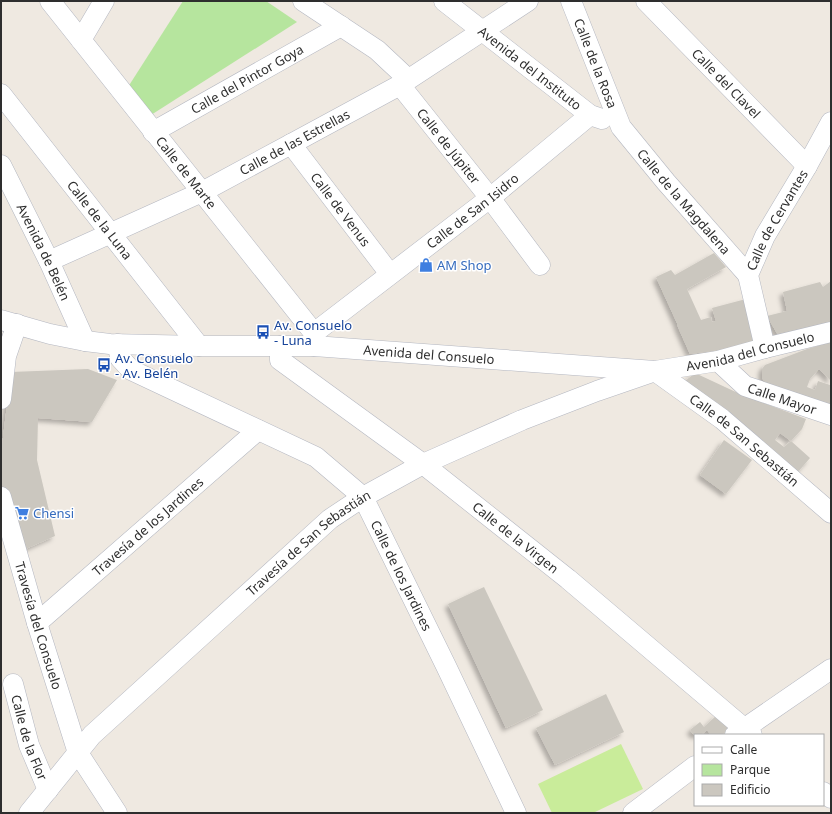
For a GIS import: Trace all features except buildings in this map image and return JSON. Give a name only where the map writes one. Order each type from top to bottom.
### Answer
[{"type":"street","name":"Calle de Marte","points":[[50,1],[202,192],[314,339]]},
{"type":"street","points":[[81,40],[104,1]]},
{"type":"street","points":[[303,1],[377,50],[404,82]]},
{"type":"street","name":"Avenida del Instituto","points":[[444,1],[590,115],[621,126]]},
{"type":"street","name":"Calle de las Estrellas","points":[[49,261],[202,192],[291,144],[404,82],[528,1]]},
{"type":"street","name":"Calle de la Rosa","points":[[571,1],[621,126]]},
{"type":"street","name":"Calle del Clavel","points":[[646,1],[807,166]]},
{"type":"street","name":"Calle del Pintor Goya","points":[[154,132],[341,26]]},
{"type":"street","name":"Calle de Júpiter","points":[[404,82],[540,265]]},
{"type":"street","name":"Calle de la Luna","points":[[1,94],[110,234],[200,346]]},
{"type":"street","name":"Calle de San Isidro","points":[[314,339],[390,274],[490,198],[590,115]]},
{"type":"street","name":"Calle de Cervantes","points":[[765,348],[748,274],[765,236],[807,166],[831,122]]},
{"type":"street","name":"Calle de la Magdalena","points":[[621,126],[666,182],[748,274]]},
{"type":"street","name":"Calle de Venus","points":[[291,144],[390,274]]},
{"type":"street","name":"Avenida de Belén","points":[[1,165],[7,187],[49,261],[85,341]]},
{"type":"street","points":[[1,399],[9,322]]},
{"type":"street","name":"Avenida del Consuelo","points":[[9,322],[50,334],[85,341],[118,344],[280,346],[314,339],[655,371],[718,361],[831,332]]},
{"type":"street","name":"Calle de los Jardines","points":[[118,344],[120,358],[131,370],[316,457],[363,497],[516,813]]},
{"type":"street","name":"Calle de la Virgen","points":[[280,346],[280,360],[422,464],[568,579],[744,733]]},
{"type":"street","name":"Calle Mayor","points":[[718,361],[745,386],[831,415]]},
{"type":"street","name":"Travesía de San Sebastián","points":[[29,813],[92,735],[330,518],[363,497],[422,464],[522,420],[597,391],[655,371]]},
{"type":"street","name":"Calle de San Sebastián","points":[[655,371],[722,419],[831,513]]},
{"type":"street","name":"Travesía de los Jardines","points":[[37,623],[258,430]]},
{"type":"street","name":"Travesía del Consuelo","points":[[1,497],[37,623],[78,753],[117,813]]},
{"type":"street","points":[[744,733],[831,669]]},
{"type":"street","name":"Calle de la Flor","points":[[13,684],[29,745],[48,790]]},
{"type":"street","points":[[632,813],[694,767]]},
{"type":"green space","points":[[183,1],[266,1],[297,22],[151,115],[128,87]]},
{"type":"green space","points":[[621,744],[643,789],[593,813],[552,813],[538,784]]},
{"type":"place","name":"AM Shop","points":[[426,265]]},
{"type":"place","name":"Av. Consuelo - Luna","points":[[263,332]]},
{"type":"place","name":"Av. Consuelo - Av. Belén","points":[[104,365]]},
{"type":"place","name":"Chensi","points":[[22,513]]}]
